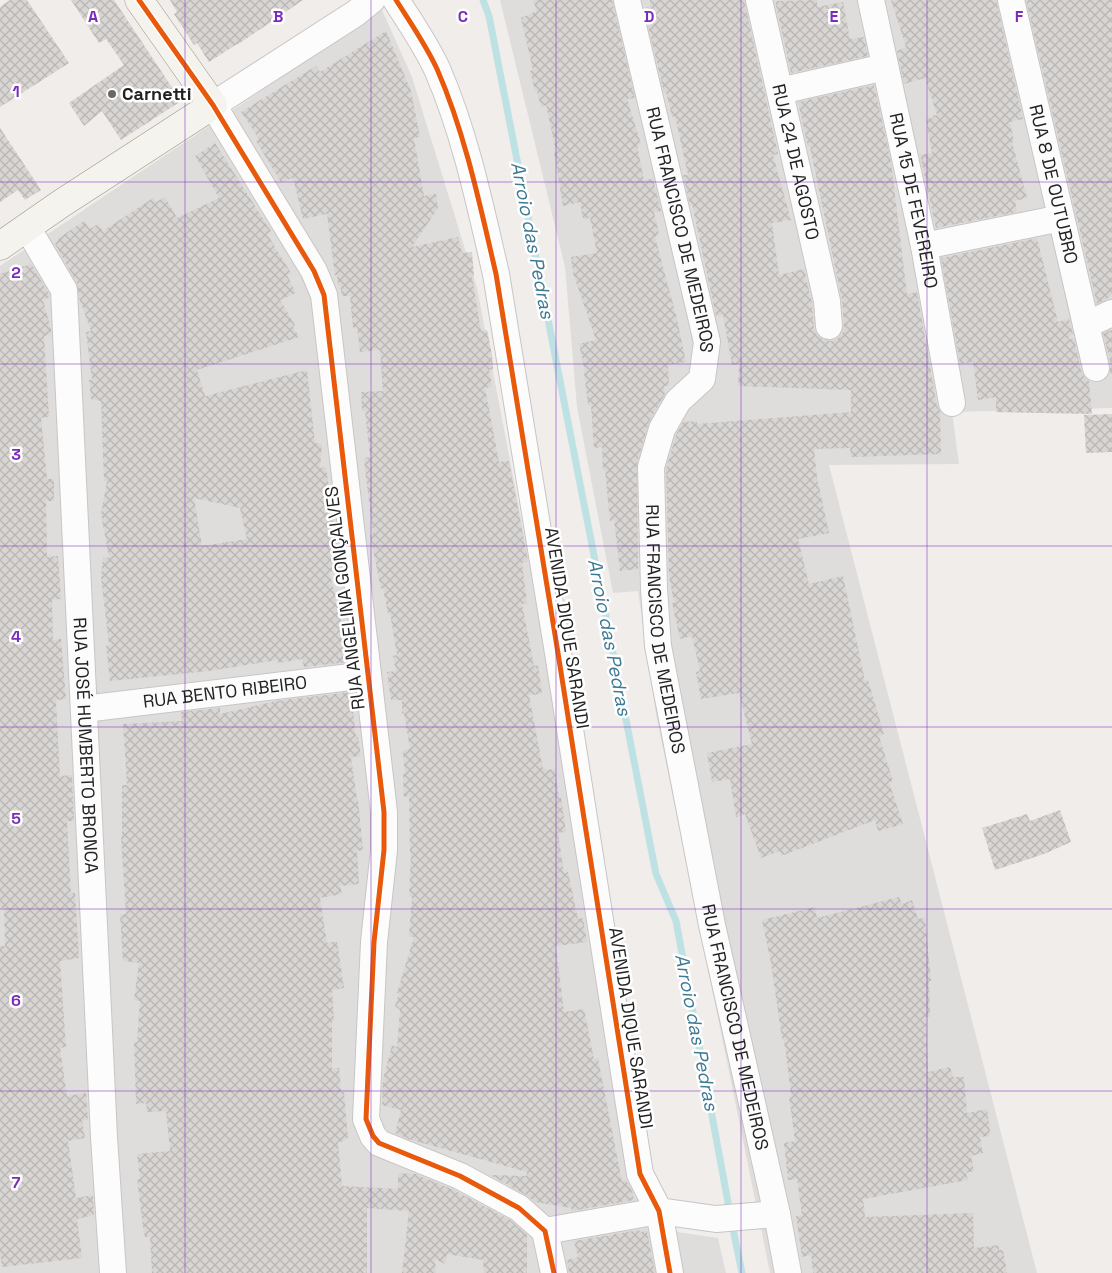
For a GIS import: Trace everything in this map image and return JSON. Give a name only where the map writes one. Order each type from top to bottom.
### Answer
[{"type":"street","points":[[139,0],[213,105]]},
{"type":"street","points":[[0,246],[356,13],[372,0]]},
{"type":"street","name":"AVENIDA DIQUE SARANDI","points":[[396,0],[436,67],[452,109],[483,216],[496,274],[640,1174],[659,1211],[670,1273]]},
{"type":"street","name":"RUA FRANCISCO DE MEDEIROS","points":[[627,0],[707,342],[702,379],[678,401],[662,429],[651,467],[654,589],[658,646],[765,1216],[788,1273]]},
{"type":"street","name":"RUA 24 DE AGOSTO","points":[[759,0],[827,301],[829,326]]},
{"type":"street","name":"RUA 15 DE FEVEREIRO","points":[[871,0],[924,246],[952,403]]},
{"type":"street","name":"RUA 8 DE OUTUBRO","points":[[1010,0],[1096,368]]},
{"type":"street","points":[[780,91],[886,67]]},
{"type":"street","name":"RUA ANGELINA GONÇALVES","points":[[213,105],[314,271],[324,295],[384,812],[384,850],[374,942],[366,1119],[378,1143],[460,1176],[519,1208],[545,1231]]},
{"type":"street","points":[[924,246],[1060,218]]},
{"type":"street","name":"RUA JOSÉ HUMBERTO BRONCA","points":[[27,227],[64,290],[104,1137],[113,1273]]},
{"type":"street","points":[[1086,325],[1112,313]]},
{"type":"street","name":"RUA BENTO RIBEIRO","points":[[84,709],[367,675]]},
{"type":"street","points":[[554,1273],[545,1231],[659,1211],[716,1219],[765,1216]]},
{"type":"shaded area","points":[[500,0],[1112,0],[1112,408],[952,412],[959,464],[829,465],[1037,1273],[770,1273],[656,714],[638,591],[613,593],[577,407],[565,267]]},
{"type":"shaded area","points":[[382,10],[412,77],[477,288],[657,1229],[718,1238],[726,1273],[0,1273],[0,266]]},
{"type":"building","points":[[10,0],[27,0],[69,63],[0,107],[0,7]]},
{"type":"building","points":[[71,0],[114,0],[181,101],[121,140],[102,111],[84,126],[69,103],[124,65],[106,39],[99,43]]},
{"type":"building","points":[[170,0],[303,0],[209,62],[197,43],[194,45],[174,14],[177,12]]},
{"type":"building","points":[[533,0],[612,0],[635,98],[627,99],[641,144],[637,145],[644,180],[653,179],[661,211],[654,212],[659,234],[655,237],[677,319],[686,362],[668,365],[669,386],[664,386],[665,394],[649,422],[637,463],[638,569],[620,571],[614,520],[610,521],[602,447],[594,448],[591,405],[588,405],[585,372],[579,344],[596,340],[573,273],[571,257],[597,253],[590,218],[583,219],[580,202],[563,206],[554,152],[556,151],[546,105],[541,107],[537,91],[535,91],[530,71],[533,70],[521,18],[537,11]]},
{"type":"building","points":[[650,0],[744,0],[778,154],[773,155],[791,220],[772,223],[779,275],[804,269],[812,303],[814,328],[817,335],[823,340],[831,341],[837,339],[843,332],[842,300],[810,147],[808,147],[798,102],[874,85],[891,162],[907,294],[917,292],[937,406],[940,411],[941,454],[851,457],[850,448],[814,449],[817,477],[829,533],[798,539],[809,584],[843,576],[865,681],[868,680],[884,734],[879,736],[893,781],[889,782],[903,824],[878,831],[875,820],[781,856],[780,851],[761,858],[745,814],[736,817],[730,779],[712,782],[707,753],[752,744],[739,693],[701,699],[696,672],[700,671],[692,636],[680,639],[672,603],[674,603],[669,576],[666,469],[676,435],[683,422],[697,421],[697,424],[851,412],[851,390],[738,386],[739,364],[732,365],[723,315],[716,316],[692,204],[690,205],[683,175],[688,175],[675,116],[672,117],[666,92],[664,93],[644,8],[650,7]]},
{"type":"building","points":[[817,0],[817,7],[843,2],[850,39],[864,37],[868,56],[791,73],[775,1]]},
{"type":"building","points":[[891,0],[996,0],[1023,119],[1010,122],[1014,141],[1012,142],[1027,198],[1015,201],[1017,212],[936,228],[920,155],[932,153],[926,119],[937,115],[925,78],[904,84],[897,51],[906,47]]},
{"type":"building","points":[[1026,0],[1112,0],[1112,294],[1097,304]]},
{"type":"building","points":[[386,31],[411,91],[420,137],[414,138],[424,196],[436,194],[438,208],[412,247],[458,237],[462,253],[472,252],[474,276],[472,276],[481,331],[487,330],[492,355],[493,369],[489,370],[492,387],[485,388],[499,462],[509,461],[528,561],[522,563],[527,603],[522,604],[534,666],[538,665],[542,694],[529,695],[543,769],[555,769],[566,832],[558,833],[564,873],[568,872],[578,919],[583,918],[587,942],[556,946],[564,1012],[584,1009],[594,1059],[598,1058],[622,1182],[626,1180],[634,1200],[572,1211],[571,1208],[535,1202],[490,1175],[526,1176],[527,1172],[408,1139],[395,1133],[401,1110],[382,1105],[383,1080],[392,1045],[397,1047],[400,1010],[395,1006],[399,994],[397,993],[414,937],[409,936],[412,897],[409,897],[411,853],[409,796],[404,797],[403,774],[405,774],[403,750],[410,749],[404,713],[402,714],[402,700],[391,700],[387,672],[396,671],[393,656],[397,655],[390,613],[388,614],[383,588],[381,589],[370,535],[373,534],[364,458],[370,457],[365,411],[362,411],[361,392],[383,391],[380,350],[360,352],[357,327],[353,328],[350,296],[342,296],[337,275],[335,275],[327,214],[303,219],[293,178],[281,182],[256,141],[259,139],[241,112],[316,66],[320,72]]},
{"type":"building","points":[[0,128],[41,190],[25,200],[18,190],[0,202]]},
{"type":"building","points":[[215,143],[271,231],[267,234],[291,273],[287,275],[296,293],[280,300],[295,325],[293,327],[299,337],[197,370],[205,396],[307,370],[315,443],[322,444],[320,468],[326,467],[340,570],[329,572],[338,605],[348,662],[304,667],[302,659],[278,663],[278,660],[209,671],[110,681],[106,646],[109,645],[101,577],[103,557],[109,558],[101,514],[107,481],[104,481],[101,401],[91,399],[89,380],[92,380],[86,332],[91,331],[79,298],[77,283],[55,244],[59,238],[84,221],[90,229],[98,224],[103,231],[153,198],[156,202],[165,197],[177,218],[219,198],[195,156]],"holes":[[[194,498],[240,508],[247,539],[202,546]]]},
{"type":"building","points":[[1037,238],[1058,322],[1069,319],[1073,334],[1067,340],[1074,338],[1081,371],[1089,381],[1092,414],[996,412],[996,397],[978,400],[973,362],[960,364],[941,258]]},
{"type":"building","points":[[31,264],[49,294],[49,298],[43,300],[51,329],[51,334],[44,336],[49,417],[41,418],[47,479],[54,479],[54,501],[46,501],[47,557],[58,556],[61,599],[52,600],[53,640],[61,639],[66,699],[56,701],[60,776],[72,775],[74,821],[67,821],[71,893],[75,893],[79,958],[60,961],[66,1047],[60,1048],[67,1096],[86,1093],[88,1120],[82,1121],[85,1138],[68,1141],[76,1198],[93,1195],[94,1215],[77,1219],[82,1258],[2,1267],[0,1253],[0,946],[5,946],[4,908],[0,908],[0,274]]},
{"type":"building","points":[[1112,330],[1112,374],[1109,374],[1111,365],[1103,333]]},
{"type":"building","points":[[1112,414],[1112,452],[1086,453],[1084,415]]},
{"type":"building","points":[[351,692],[356,737],[358,737],[361,756],[351,757],[358,799],[363,850],[357,851],[359,884],[340,886],[342,894],[320,898],[327,943],[337,941],[344,988],[332,990],[334,1021],[332,1021],[332,1069],[339,1068],[341,1092],[344,1092],[348,1138],[345,1139],[346,1141],[338,1142],[342,1186],[398,1189],[398,1173],[415,1174],[454,1190],[510,1220],[527,1235],[527,1273],[484,1273],[483,1260],[447,1254],[445,1264],[435,1259],[436,1273],[402,1273],[409,1211],[367,1208],[367,1273],[152,1273],[150,1237],[145,1237],[143,1227],[137,1179],[140,1179],[137,1154],[170,1151],[166,1111],[147,1112],[146,1103],[136,1104],[134,1042],[137,1042],[140,1001],[134,1000],[139,963],[123,961],[120,915],[126,914],[121,838],[122,785],[127,785],[123,724],[182,721],[181,712],[220,708],[220,714],[276,701]]},
{"type":"building","points":[[1060,810],[1071,842],[1044,854],[995,870],[982,828],[1027,814],[1030,821]]},
{"type":"building","points":[[899,897],[902,904],[912,900],[918,919],[925,918],[931,981],[929,981],[930,1017],[926,1017],[928,1072],[950,1067],[953,1077],[964,1077],[967,1113],[987,1109],[990,1131],[989,1136],[980,1137],[983,1153],[971,1156],[974,1171],[966,1173],[968,1180],[863,1199],[865,1217],[973,1213],[974,1248],[999,1245],[999,1250],[1003,1250],[1007,1273],[813,1273],[811,1255],[802,1257],[796,1216],[802,1216],[797,1179],[788,1180],[784,1143],[795,1141],[787,1061],[762,920],[815,907],[817,918]]},
{"type":"building","points":[[639,1230],[640,1232],[647,1231],[655,1273],[569,1273],[567,1260],[578,1257],[574,1241]]},
{"type":"waterway","name":"Arroio das Pedras","points":[[483,0],[489,16],[656,874],[676,921],[730,1213]]},
{"type":"waterway","name":"Arroio das Pedras","points":[[732,1224],[742,1273]]},
{"type":"cycle path","points":[[139,0],[213,105],[314,271],[324,295],[384,812],[384,850],[374,942],[366,1119],[373,1136],[379,1143],[460,1176],[519,1208],[545,1231],[554,1273]]},
{"type":"cycle path","points":[[396,0],[428,51],[447,93],[464,144],[496,274],[640,1174],[659,1211],[670,1273]]},
{"type":"place","name":"Carnetti","points":[[112,94]]}]
